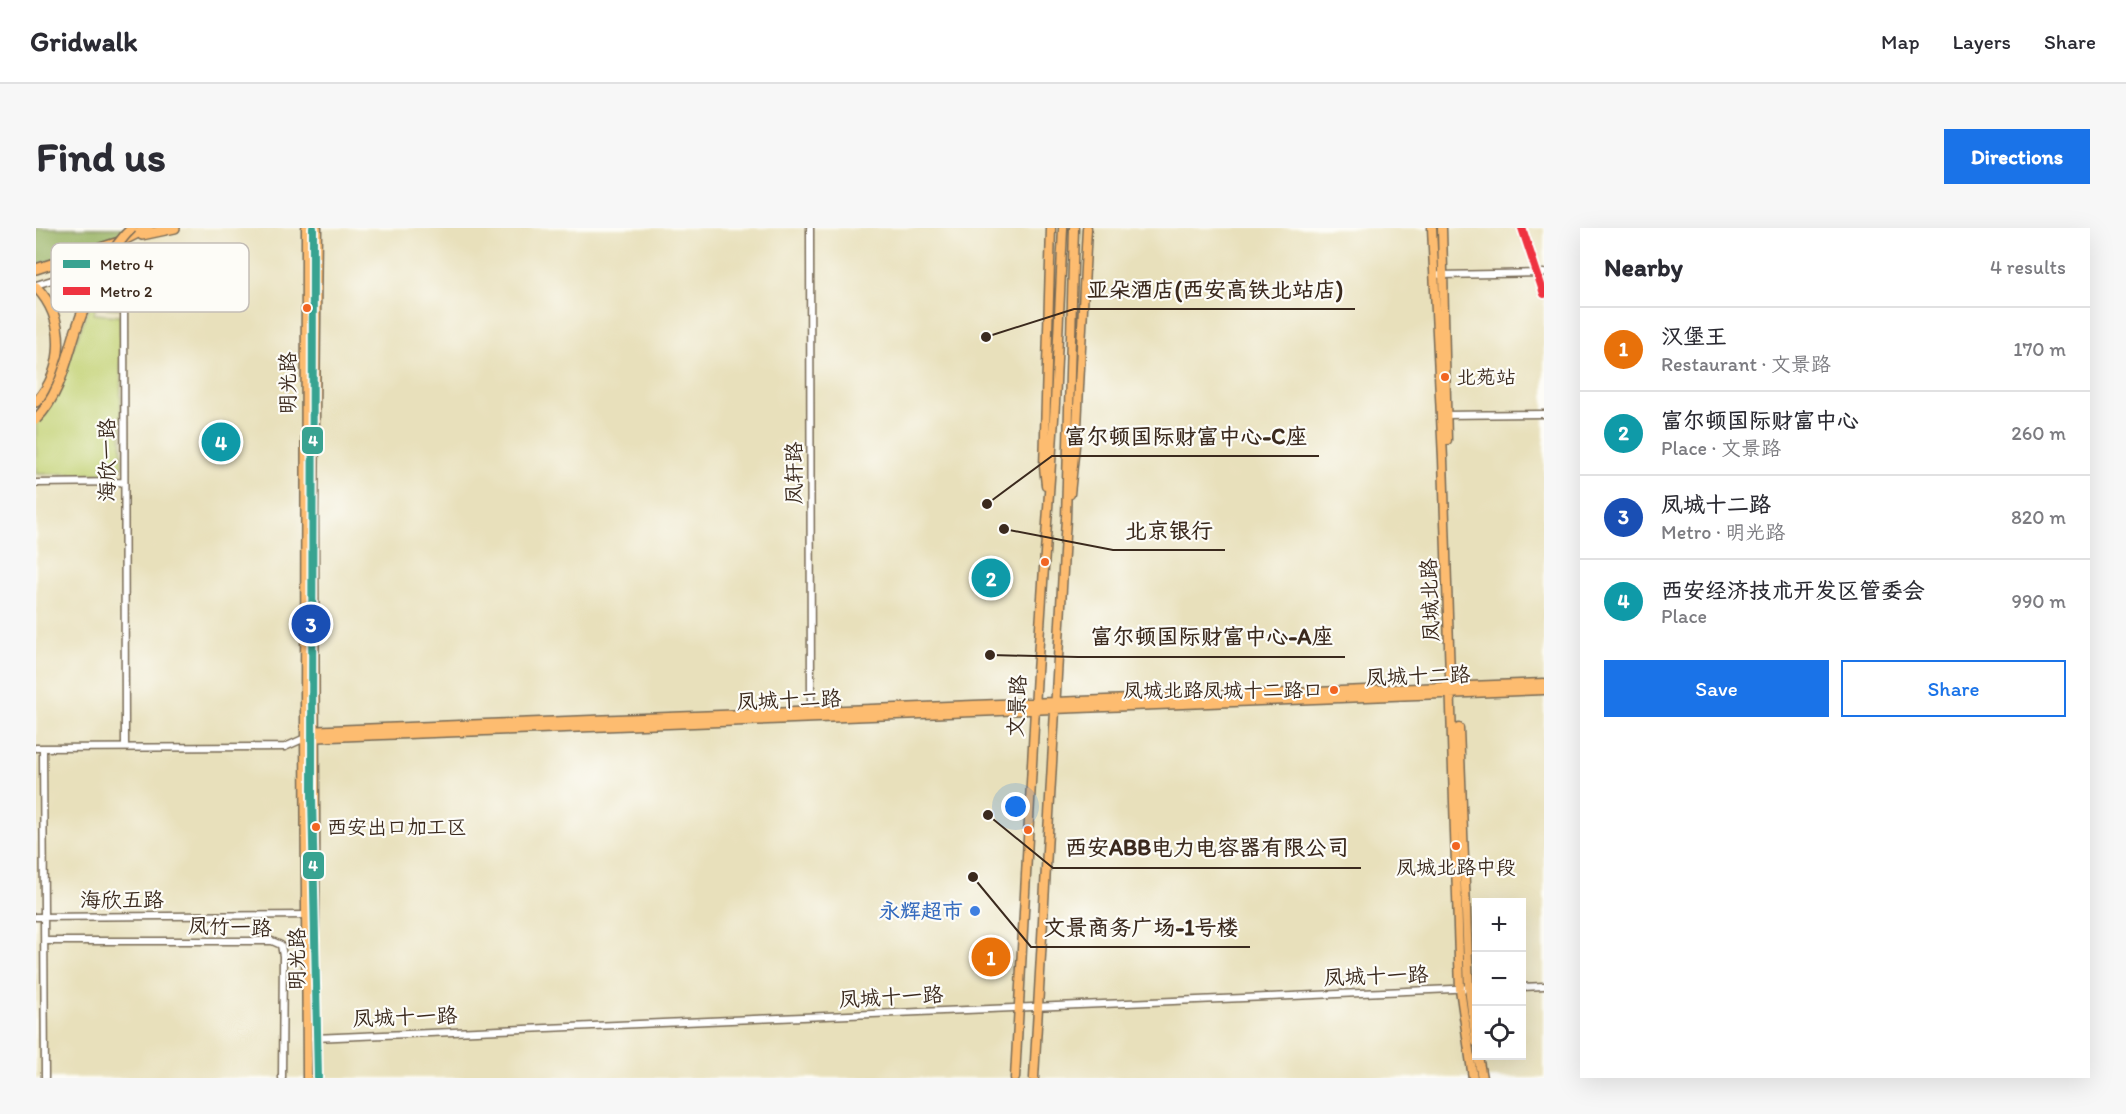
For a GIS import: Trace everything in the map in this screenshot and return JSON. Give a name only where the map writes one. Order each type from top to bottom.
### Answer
[{"type":"highway","points":[[120,243],[132,228]]},
{"type":"highway","points":[[128,238],[148,228]]},
{"type":"highway","points":[[113,243],[175,228]]},
{"type":"highway","points":[[36,269],[51,264]]},
{"type":"highway","points":[[36,286],[51,308]]},
{"type":"highway","points":[[36,402],[55,373],[59,349],[53,312]]},
{"type":"highway","points":[[36,419],[45,410],[56,389],[84,312]]},
{"type":"main road","name":"明光路","points":[[306,228],[305,735],[311,915]]},
{"type":"main road","name":"明光路","points":[[307,1078],[311,1038],[311,915],[316,734],[314,490],[317,228]]},
{"type":"main road","points":[[1049,507],[1044,467],[1052,228]]},
{"type":"main road","name":"文景路","points":[[1015,1078],[1035,706],[1055,404],[1063,228]]},
{"type":"main road","name":"文景路","points":[[1034,1078],[1066,518],[1074,228]]},
{"type":"main road","points":[[1066,518],[1074,476],[1087,228]]},
{"type":"main road","name":"凤城北路","points":[[1432,228],[1438,275],[1454,689],[1473,1078]]},
{"type":"main road","name":"凤城北路","points":[[1438,275],[1442,228]]},
{"type":"main road","name":"凤城十二路","points":[[305,735],[1454,689],[1544,683]]},
{"type":"main road","name":"凤城十二路","points":[[1454,689],[1544,690]]},
{"type":"main road","name":"凤城北路","points":[[1469,989],[1472,1012]]},
{"type":"main road","name":"明光路","points":[[311,1038],[316,1078]]},
{"type":"main road","points":[[1479,1060],[1482,1078]]},
{"type":"street","name":"凤轩路","points":[[810,228],[811,714]]},
{"type":"street","points":[[1438,275],[1544,273]]},
{"type":"street","name":"海欣一路","points":[[36,286],[51,281]]},
{"type":"street","name":"海欣一路","points":[[124,312],[124,747]]},
{"type":"street","points":[[1444,415],[1544,414]]},
{"type":"street","points":[[36,483],[124,482]]},
{"type":"street","name":"凤城十二路","points":[[39,748],[285,747],[305,735]]},
{"type":"street","points":[[39,748],[45,941],[45,1078]]},
{"type":"street","name":"海欣五路","points":[[36,917],[311,915]]},
{"type":"street","name":"凤竹一路","points":[[45,941],[272,941],[281,945],[283,956],[282,1078]]},
{"type":"street","points":[[1526,987],[1544,986]]},
{"type":"street","name":"凤城十一路","points":[[311,1038],[1469,989]]},
{"type":"green space","points":[[36,228],[129,228],[113,243],[51,243],[51,261],[36,265]]},
{"type":"green space","points":[[87,312],[120,316],[122,469],[117,469],[116,474],[36,474],[36,418],[69,358]]},
{"type":"metro line","name":"4","points":[[313,228],[312,796],[318,1078]]},
{"type":"metro line","name":"2","points":[[1522,228],[1544,294]]},
{"type":"place","name":"亚朵酒店(西安高铁北站店)","points":[[986,337]]},
{"type":"place","name":"北苑站","points":[[1445,377]]},
{"type":"place","name":"西安经济技术开发区管委会","points":[[221,442]]},
{"type":"place","name":"富尔顿国际财富中心-C座","points":[[987,504]]},
{"type":"place","name":"北京银行","points":[[1004,529]]},
{"type":"place","name":"富尔顿国际财富中心","points":[[991,578]]},
{"type":"place","name":"凤城十二路","points":[[311,624]]},
{"type":"place","name":"富尔顿国际财富中心-A座","points":[[990,655]]},
{"type":"place","name":"凤城北路凤城十二路口","points":[[1334,690]]},
{"type":"place","name":"西安ABB电力电容器有限公司","points":[[988,815]]},
{"type":"place","name":"西安出口加工区","points":[[316,827]]},
{"type":"place","name":"凤城北路中段","points":[[1456,846]]},
{"type":"place","name":"文景商务广场-1号楼","points":[[973,877]]},
{"type":"place","name":"永辉超市","points":[[975,911]]},
{"type":"place","name":"汉堡王","points":[[991,957]]}]
